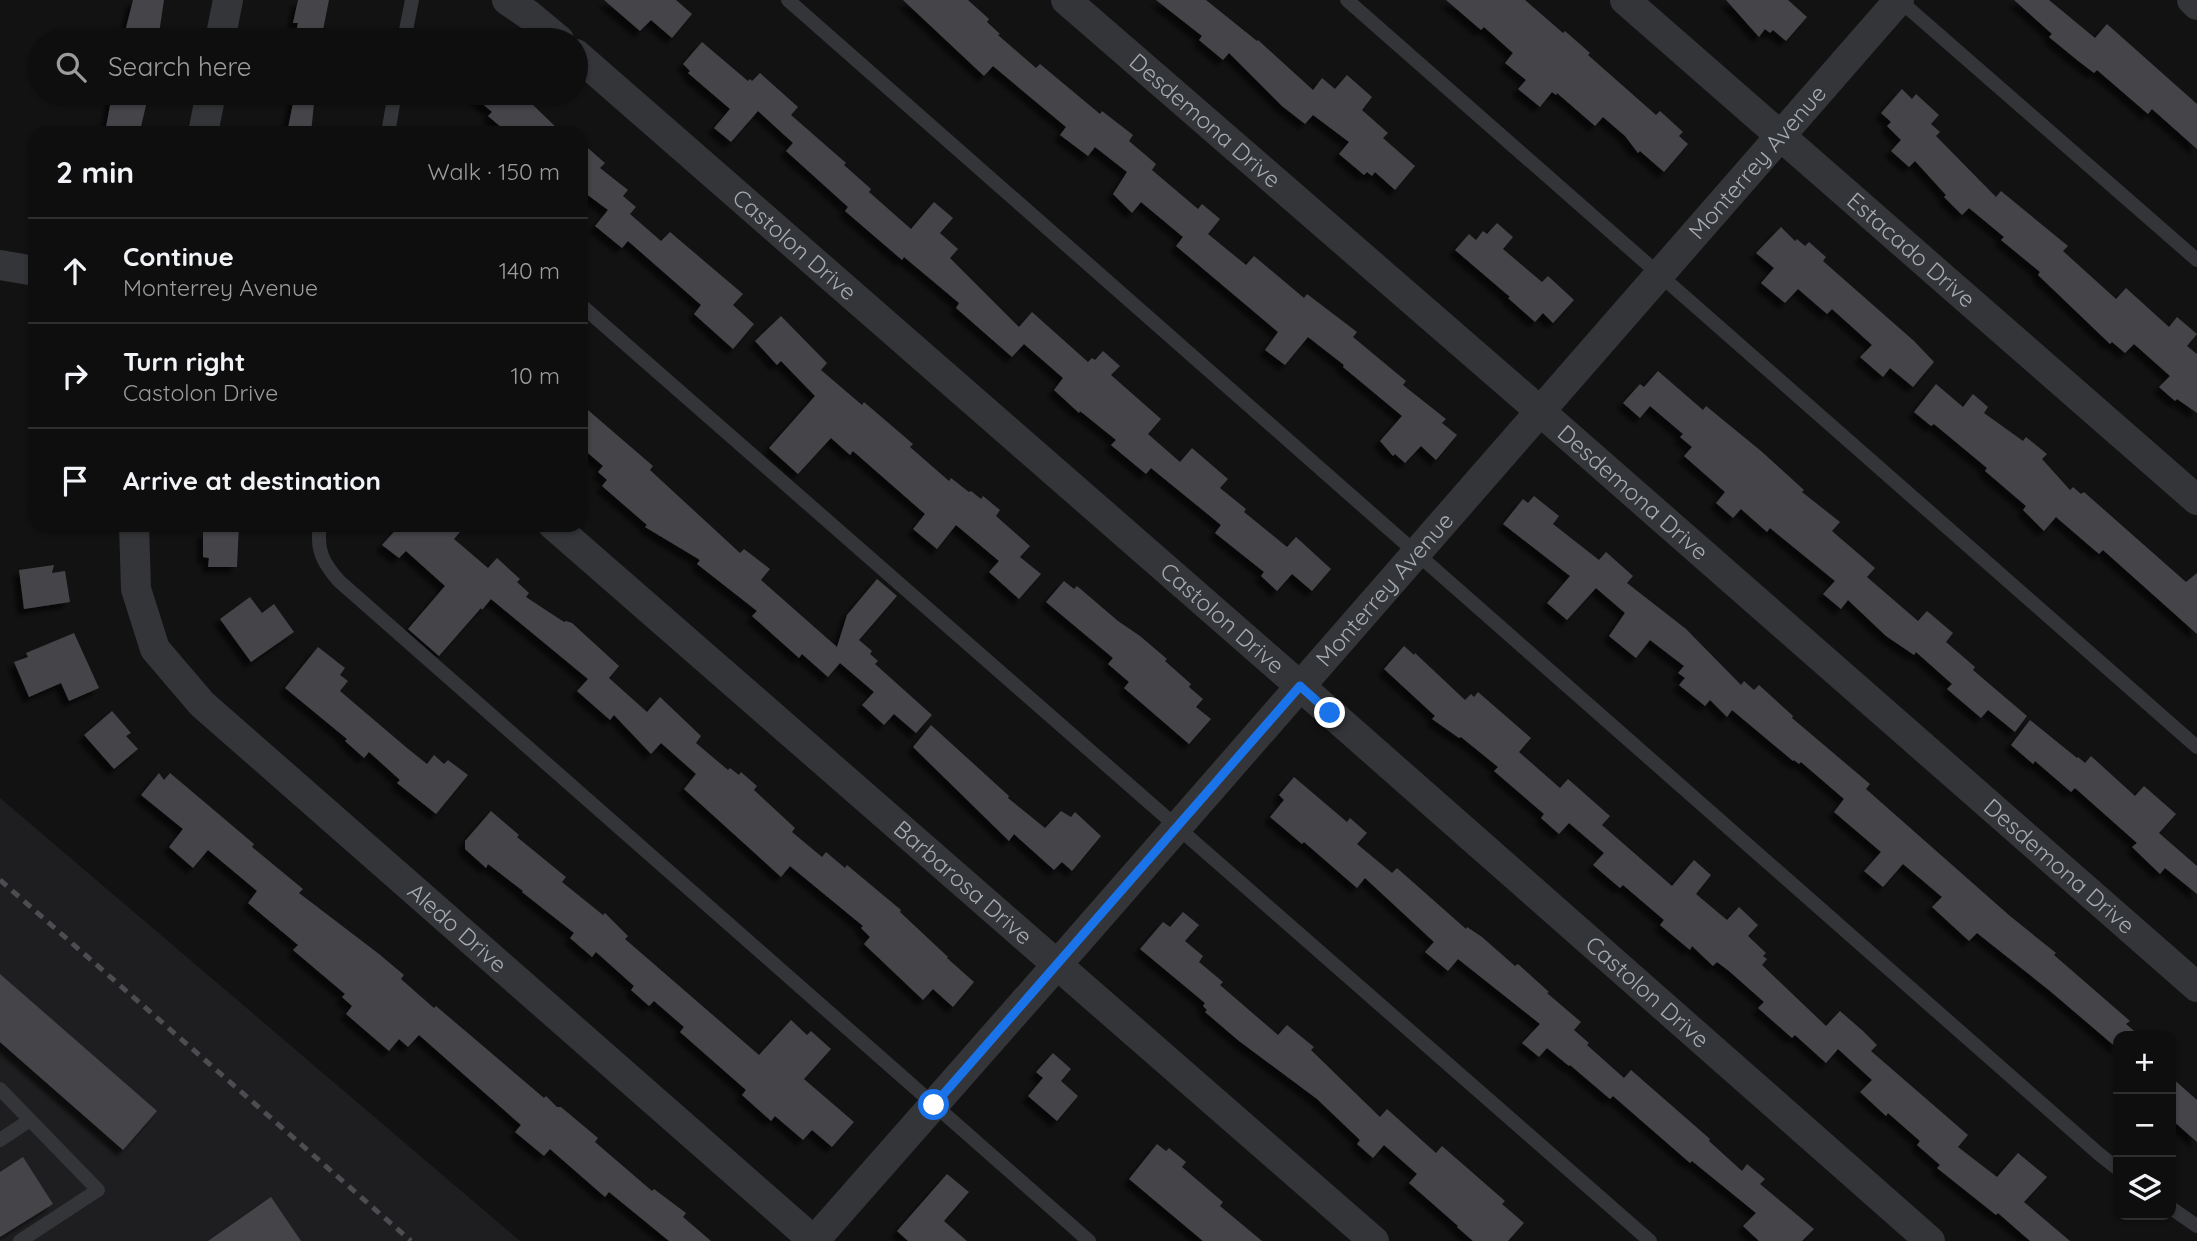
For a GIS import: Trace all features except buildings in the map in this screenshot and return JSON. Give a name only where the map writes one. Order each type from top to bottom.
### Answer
[{"type":"street","points":[[222,28],[228,0]]},
{"type":"street","points":[[507,0],[545,28]]},
{"type":"street","name":"Desdemona Drive","points":[[1066,0],[2197,987]]},
{"type":"street","name":"Estacado Drive","points":[[1625,0],[2197,500]]},
{"type":"street","name":"Monterrey Avenue","points":[[814,1241],[1178,828],[1899,0]]},
{"type":"street","points":[[2192,0],[2197,5]]},
{"type":"street","name":"Castolon Drive","points":[[588,64],[1930,1241]]},
{"type":"street","points":[[204,126],[209,105]]},
{"type":"street","points":[[0,265],[28,270]]},
{"type":"street","name":"Aledo Drive","points":[[134,532],[136,589],[155,649],[202,704],[814,1241]]},
{"type":"street","name":"Barbarosa Drive","points":[[561,532],[1374,1241]]},
{"type":"lane","points":[[406,28],[412,0]]},
{"type":"lane","points":[[788,0],[2113,1165]]},
{"type":"lane","points":[[1347,0],[2197,747]]},
{"type":"lane","points":[[1899,0],[2197,260]]},
{"type":"lane","points":[[388,126],[393,105]]},
{"type":"lane","points":[[588,311],[1650,1241]]},
{"type":"lane","points":[[319,532],[324,564],[339,581],[1089,1241]]},
{"type":"lane","points":[[0,1089],[98,1190],[20,1241]]},
{"type":"lane","points":[[0,1140],[30,1120]]},
{"type":"lane","points":[[2176,1212],[2197,1226]]},
{"type":"shaded area","points":[[0,798],[520,1241],[0,1241]]},
{"type":"railway","points":[[0,880],[411,1241]]},
{"type":"route","points":[[934,1105],[1300,686],[1330,713]]}]
